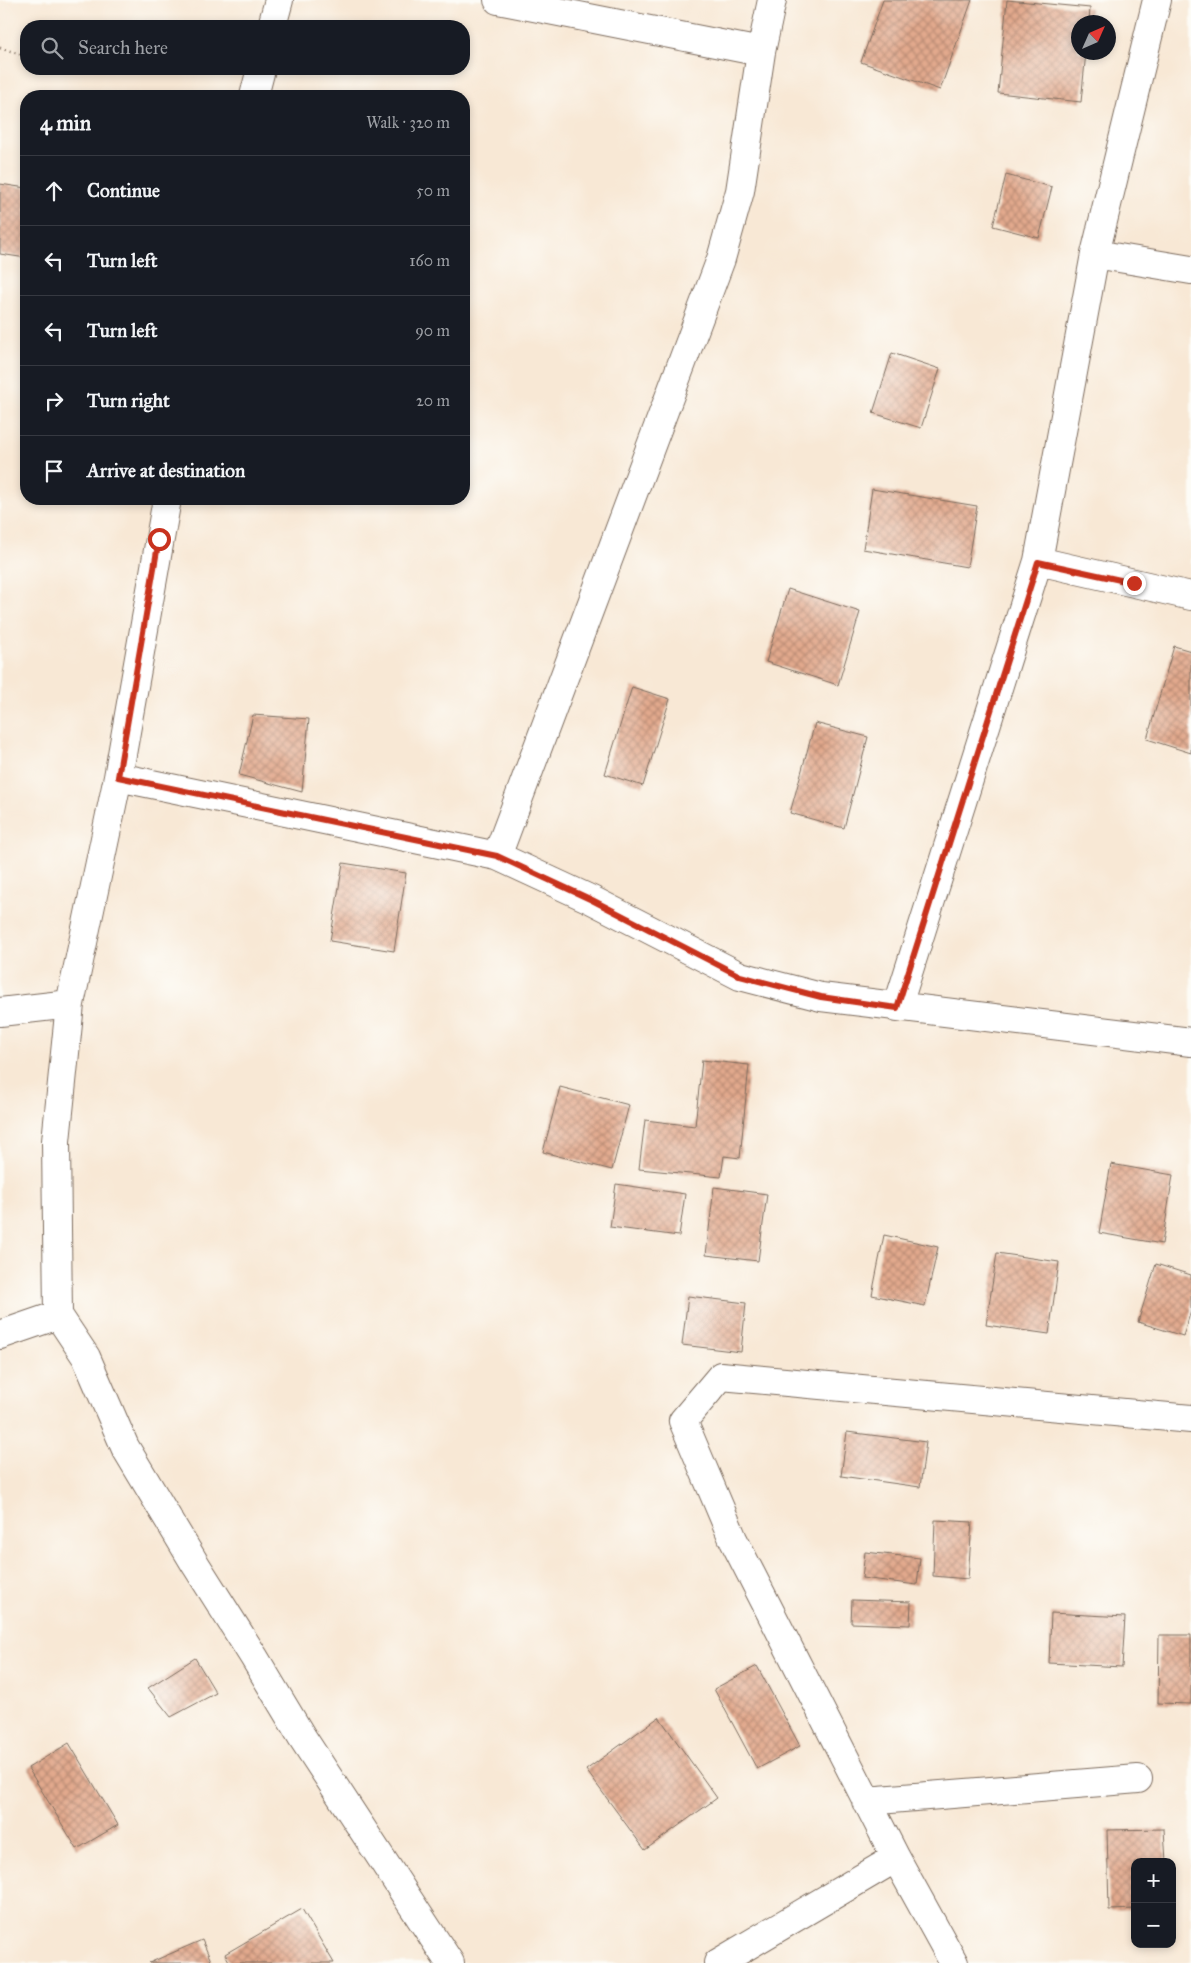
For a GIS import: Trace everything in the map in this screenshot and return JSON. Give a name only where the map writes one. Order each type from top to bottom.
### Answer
[{"type":"street","points":[[274,20],[279,0]]},
{"type":"street","points":[[498,0],[761,52]]},
{"type":"street","points":[[497,856],[721,259],[740,191],[761,52],[772,0]]},
{"type":"street","points":[[897,1008],[1038,562],[1095,254],[1157,0]]},
{"type":"street","points":[[256,90],[259,75]]},
{"type":"street","points":[[1095,254],[1191,270]]},
{"type":"street","points":[[166,505],[118,777],[70,1004],[56,1141],[58,1315],[86,1358],[125,1447],[189,1553],[302,1737],[450,1963]]},
{"type":"street","points":[[1038,562],[1191,596]]},
{"type":"street","points":[[118,777],[497,856],[592,900],[740,976],[821,997],[897,1008],[1191,1042]]},
{"type":"street","points":[[0,1012],[70,1004]]},
{"type":"street","points":[[0,1335],[58,1315]]},
{"type":"street","points":[[954,1963],[866,1801],[733,1539],[683,1421],[721,1376],[1191,1419]]},
{"type":"street","points":[[866,1801],[1138,1779]]},
{"type":"street","points":[[718,1963],[896,1858]]},
{"type":"path","points":[[0,48],[20,54]]},
{"type":"building","points":[[883,0],[972,0],[940,90],[861,62]]},
{"type":"building","points":[[1007,0],[1090,8],[1090,15],[1071,15],[1071,60],[1085,60],[1081,102],[998,93]]},
{"type":"building","points":[[1006,175],[1052,187],[1039,238],[993,226]]},
{"type":"building","points":[[0,184],[20,187],[20,257],[0,254]]},
{"type":"building","points":[[892,353],[940,369],[921,428],[873,413]]},
{"type":"building","points":[[872,489],[977,506],[967,567],[863,549]]},
{"type":"building","points":[[788,589],[860,612],[838,685],[766,662]]},
{"type":"building","points":[[1174,646],[1191,651],[1191,753],[1147,739]]},
{"type":"building","points":[[632,687],[670,699],[643,786],[605,774]]},
{"type":"building","points":[[253,715],[309,719],[302,792],[239,775]]},
{"type":"building","points":[[815,723],[868,737],[844,828],[790,813]]},
{"type":"building","points":[[343,863],[406,873],[394,951],[330,941]]},
{"type":"building","points":[[702,1060],[749,1065],[740,1158],[724,1156],[721,1177],[639,1169],[645,1120],[695,1126]]},
{"type":"building","points":[[560,1087],[629,1105],[612,1170],[543,1152]]},
{"type":"building","points":[[1111,1164],[1173,1175],[1162,1244],[1099,1233]]},
{"type":"building","points":[[616,1184],[685,1194],[679,1236],[610,1227]]},
{"type":"building","points":[[714,1187],[767,1194],[758,1261],[706,1255]]},
{"type":"building","points":[[884,1235],[938,1247],[925,1306],[872,1295]]},
{"type":"building","points":[[997,1253],[1059,1262],[1049,1334],[986,1325]]},
{"type":"building","points":[[1156,1264],[1191,1275],[1191,1311],[1183,1336],[1138,1322]]},
{"type":"building","points":[[688,1296],[746,1303],[741,1352],[682,1345]]},
{"type":"building","points":[[847,1432],[926,1442],[920,1487],[841,1476]]},
{"type":"building","points":[[935,1520],[972,1522],[968,1579],[933,1576]]},
{"type":"building","points":[[865,1552],[920,1558],[917,1585],[862,1578]]},
{"type":"building","points":[[852,1600],[911,1602],[910,1625],[851,1623]]},
{"type":"building","points":[[1051,1613],[1125,1617],[1122,1667],[1049,1663]]},
{"type":"building","points":[[1159,1635],[1191,1635],[1191,1704],[1158,1703]]},
{"type":"building","points":[[195,1658],[216,1693],[171,1717],[148,1688]]},
{"type":"building","points":[[757,1666],[800,1746],[757,1769],[714,1689]]},
{"type":"building","points":[[659,1717],[717,1798],[645,1850],[586,1770]]},
{"type":"building","points":[[69,1743],[118,1825],[77,1849],[28,1768]]},
{"type":"building","points":[[1164,1829],[1166,1858],[1131,1858],[1131,1909],[1109,1910],[1107,1830]]},
{"type":"building","points":[[302,1909],[334,1963],[230,1963],[225,1954]]},
{"type":"building","points":[[202,1940],[212,1963],[149,1963]]},
{"type":"route","points":[[159,539],[118,777],[497,856],[592,900],[740,976],[821,997],[897,1008],[1038,562],[1134,583]]}]
